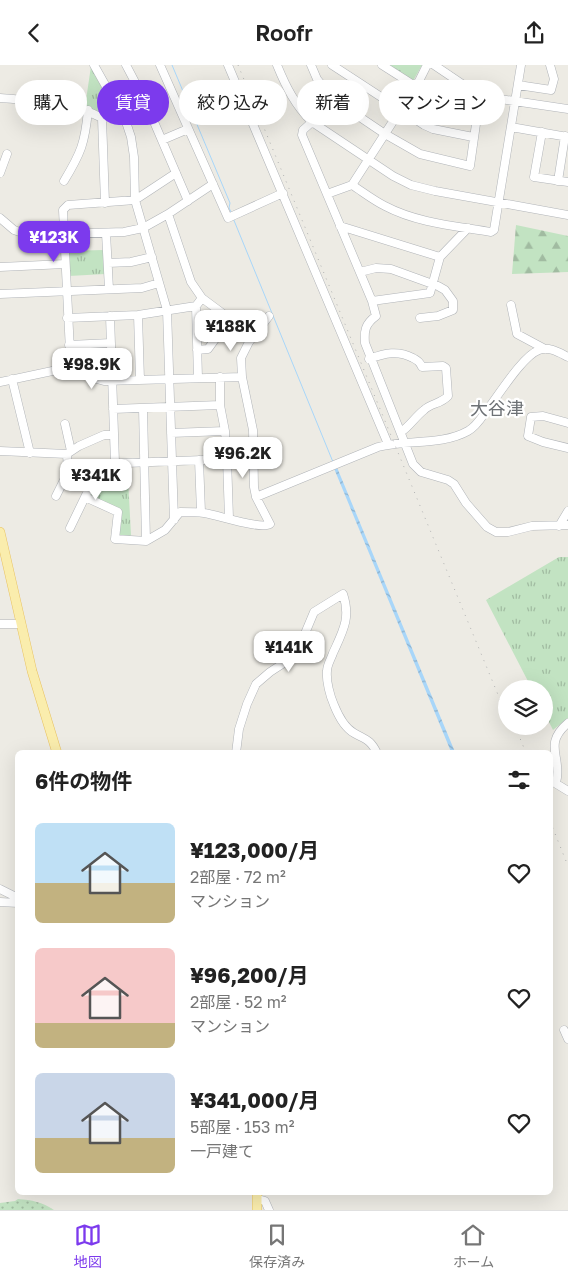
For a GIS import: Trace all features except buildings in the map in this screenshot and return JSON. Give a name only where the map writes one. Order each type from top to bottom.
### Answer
[{"type":"main road","points":[[0,531],[35,679],[56,750]]},
{"type":"main road","points":[[257,1196],[257,1210]]},
{"type":"street","points":[[94,65],[102,80]]},
{"type":"street","points":[[160,65],[228,218],[283,193]]},
{"type":"street","points":[[228,65],[388,444]]},
{"type":"street","points":[[277,65],[297,105]]},
{"type":"street","points":[[311,65],[317,79],[333,99],[385,134],[420,154],[470,166],[475,125]]},
{"type":"street","points":[[332,65],[379,97]]},
{"type":"street","points":[[382,65],[406,80]]},
{"type":"street","points":[[419,80],[427,65]]},
{"type":"street","points":[[434,65],[456,80]]},
{"type":"street","points":[[352,185],[384,206],[405,215],[491,232],[494,230],[521,65]]},
{"type":"street","points":[[518,85],[551,90],[554,79],[550,65]]},
{"type":"street","points":[[130,66],[136,80]]},
{"type":"street","points":[[0,98],[50,102],[88,110],[97,115]]},
{"type":"street","points":[[505,99],[568,109]]},
{"type":"street","points":[[64,181],[79,156],[86,135],[88,110]]},
{"type":"street","points":[[102,125],[105,203]]},
{"type":"street","points":[[127,125],[131,137],[134,157],[135,200],[167,310],[174,520]]},
{"type":"street","points":[[155,125],[188,201]]},
{"type":"street","points":[[309,125],[303,130],[302,135],[372,301],[376,316],[367,324],[364,343],[413,464],[421,472],[454,484],[466,503],[487,527],[496,532],[508,532],[532,526],[564,525]]},
{"type":"street","points":[[316,125],[393,176],[411,185],[568,215]]},
{"type":"street","points":[[327,193],[352,185],[391,125]]},
{"type":"street","points":[[426,125],[433,129],[473,137]]},
{"type":"street","points":[[511,127],[566,136],[558,181]]},
{"type":"street","points":[[162,140],[188,129]]},
{"type":"street","points":[[542,132],[534,177],[568,182]]},
{"type":"street","points":[[0,173],[6,154]]},
{"type":"street","points":[[176,173],[135,200],[68,205],[64,210],[67,318],[69,345],[72,355],[83,370],[93,378],[104,381],[242,377]]},
{"type":"street","points":[[0,219],[14,230],[28,235],[124,232],[143,227],[168,214],[213,184]]},
{"type":"street","points":[[168,214],[191,283],[202,299],[253,336]]},
{"type":"street","points":[[340,226],[440,257]]},
{"type":"street","points":[[372,301],[430,293],[440,257],[468,228]]},
{"type":"street","points":[[106,233],[109,289]]},
{"type":"street","points":[[108,263],[131,262],[152,257]]},
{"type":"street","points":[[0,267],[65,264]]},
{"type":"street","points":[[360,272],[376,268],[391,269],[434,284],[450,295],[453,301],[453,310],[438,316],[420,318]]},
{"type":"street","points":[[0,293],[142,288],[159,283]]},
{"type":"street","points":[[67,318],[138,315],[196,305],[202,299]]},
{"type":"street","points":[[196,305],[198,378]]},
{"type":"street","points":[[511,305],[516,334],[545,349]]},
{"type":"street","points":[[138,315],[140,380]]},
{"type":"street","points":[[110,316],[115,463]]},
{"type":"street","points":[[85,497],[118,512],[115,539],[146,541],[165,530],[180,513],[201,513],[253,525],[266,526],[270,524],[256,497],[254,487],[253,430],[242,377],[241,358],[244,349],[269,316]]},
{"type":"street","points":[[197,350],[208,349],[229,320]]},
{"type":"street","points":[[69,345],[110,343]]},
{"type":"street","points":[[256,497],[388,444],[423,443],[467,431],[473,427],[526,359],[539,350],[545,349],[553,350],[568,357]]},
{"type":"street","points":[[370,359],[384,353],[396,352],[409,355],[418,360],[422,367],[443,366],[446,368],[448,395],[437,404],[428,407],[401,432]]},
{"type":"street","points":[[0,382],[57,370],[83,370]]},
{"type":"street","points":[[220,377],[220,405],[225,431],[229,518]]},
{"type":"street","points":[[12,379],[30,453]]},
{"type":"street","points":[[113,409],[220,405]]},
{"type":"street","points":[[143,408],[146,541]]},
{"type":"street","points":[[568,423],[543,416],[531,417],[528,436],[568,448]]},
{"type":"street","points":[[56,496],[68,470],[69,452],[65,424]]},
{"type":"street","points":[[171,433],[225,431]]},
{"type":"street","points":[[0,451],[30,453],[69,452],[104,435],[114,435]]},
{"type":"street","points":[[70,528],[101,464],[254,458]]},
{"type":"street","points":[[199,460],[201,513]]},
{"type":"street","points":[[65,478],[89,489]]},
{"type":"street","points":[[568,511],[564,525],[568,535]]},
{"type":"street","points":[[236,750],[247,704],[256,684],[296,655],[314,612],[343,594],[347,606],[345,627],[326,671],[327,680],[334,706],[345,725],[353,733],[369,740],[375,750]]},
{"type":"street","points":[[0,624],[21,624]]},
{"type":"street","points":[[553,780],[558,775],[554,749],[555,738],[559,731],[568,723]]},
{"type":"street","points":[[553,782],[568,791]]},
{"type":"street","points":[[0,889],[15,896]]},
{"type":"street","points":[[0,902],[15,903]]},
{"type":"street","points":[[564,1030],[568,1039]]},
{"type":"street","points":[[257,1196],[265,1201],[269,1210]]},
{"type":"green space","points":[[389,65],[422,65],[414,80]]},
{"type":"green space","points":[[91,66],[99,80],[97,80],[97,113],[87,108]]},
{"type":"green space","points":[[516,225],[568,236],[568,272],[512,274]]},
{"type":"green space","points":[[103,250],[105,274],[69,276],[68,251]]},
{"type":"green space","points":[[128,478],[131,535],[129,537],[119,536],[120,511],[90,497],[98,479]]},
{"type":"green space","points":[[559,557],[568,557],[568,718],[553,730],[553,680],[527,680],[486,600]]},
{"type":"green space","points":[[18,1199],[37,1202],[54,1210],[0,1210],[0,1203]]},
{"type":"water","points":[[336,465],[454,750],[450,750],[333,466]]},
{"type":"waterway","points":[[172,65],[230,203],[229,208],[231,212]]},
{"type":"waterway","points":[[233,218],[333,462]]},
{"type":"railway","points":[[238,65],[498,695]]},
{"type":"railway","points":[[519,735],[525,750]]},
{"type":"railway","points":[[553,828],[568,866]]},
{"type":"district","name":"大谷津","points":[[497,408]]}]
